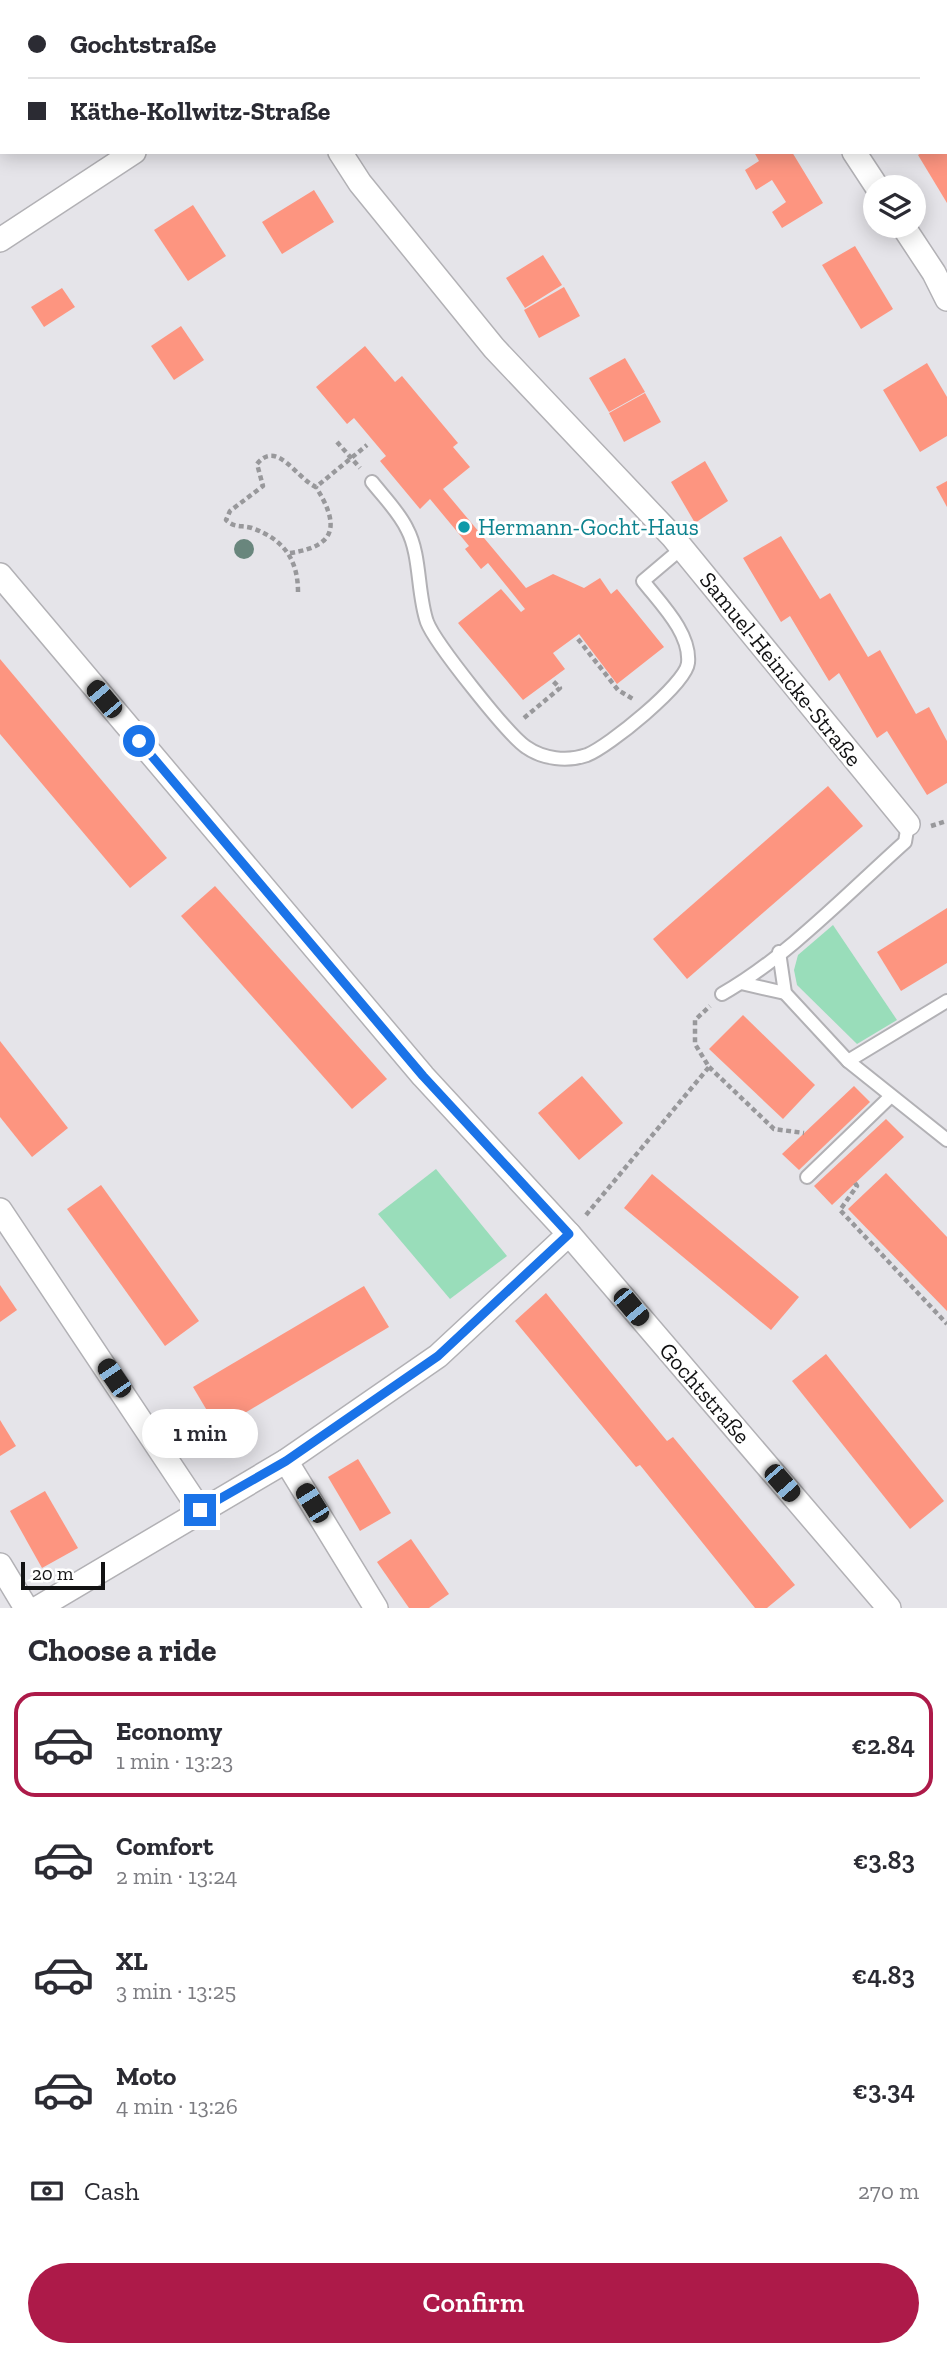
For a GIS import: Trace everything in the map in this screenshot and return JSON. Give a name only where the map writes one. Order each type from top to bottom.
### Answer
[{"type":"street","points":[[0,240],[131,154]]},
{"type":"street","name":"Samuel-Heinicke-Straße","points":[[341,154],[360,183],[494,348],[682,548],[908,824]]},
{"type":"street","points":[[855,154],[869,175]]},
{"type":"street","points":[[911,238],[947,299]]},
{"type":"street","name":"Gochtstraße","points":[[0,575],[423,1076],[569,1234],[889,1608]]},
{"type":"street","points":[[0,1210],[200,1510]]},
{"type":"street","points":[[38,1608],[286,1461],[438,1356],[569,1234]]},
{"type":"street","points":[[286,1461],[376,1608]]},
{"type":"street","points":[[0,1565],[26,1608]]},
{"type":"lane","points":[[372,482],[407,529],[428,624],[448,657],[524,746],[543,757],[587,755],[608,743],[676,685],[688,667],[688,650],[680,632],[643,581],[682,548]]},
{"type":"lane","name":"Samuel-Heinicke-Straße","points":[[722,995],[779,952],[905,842],[908,824]]},
{"type":"lane","points":[[779,952],[785,993]]},
{"type":"lane","points":[[741,983],[785,993],[848,1061],[947,1140]]},
{"type":"lane","points":[[848,1061],[947,1001]]},
{"type":"lane","points":[[807,1177],[890,1097]]},
{"type":"path","points":[[337,442],[372,482]]},
{"type":"path","points":[[316,487],[368,445]]},
{"type":"path","points":[[289,553],[320,544],[330,534],[332,519],[316,487],[306,482],[281,457],[272,454],[264,456],[257,464],[263,486],[230,511],[226,520],[232,526],[249,527],[270,536],[289,553],[298,577],[298,592]]},
{"type":"path","points":[[578,639],[618,690],[648,709]]},
{"type":"path","points":[[510,730],[560,688],[553,681]]},
{"type":"path","points":[[722,995],[695,1020],[695,1044],[709,1067],[775,1129],[804,1133]]},
{"type":"path","points":[[569,1234],[709,1067]]},
{"type":"path","points":[[855,1183],[857,1186],[840,1210],[947,1324]]},
{"type":"green space","points":[[833,925],[897,1020],[857,1044],[797,985],[794,970],[798,955]]},
{"type":"green space","points":[[436,1169],[507,1256],[450,1299],[378,1214]]},
{"type":"building","points":[[755,154],[793,154],[823,203],[782,228],[772,212],[786,202],[772,180],[756,190],[745,170],[759,161]]},
{"type":"building","points":[[947,154],[947,203],[918,155]]},
{"type":"building","points":[[314,190],[334,222],[282,254],[262,222]]},
{"type":"building","points":[[193,205],[226,256],[188,281],[154,230]]},
{"type":"building","points":[[855,246],[893,309],[861,329],[822,265]]},
{"type":"building","points":[[543,255],[562,285],[525,308],[506,278]]},
{"type":"building","points":[[564,287],[580,316],[539,338],[524,310]]},
{"type":"building","points":[[62,288],[75,307],[44,327],[31,307]]},
{"type":"building","points":[[181,326],[204,360],[174,380],[151,346]]},
{"type":"building","name":"Hermann-Gocht-Haus","points":[[365,346],[395,382],[402,376],[458,443],[453,447],[470,467],[443,489],[526,588],[553,574],[584,588],[600,578],[611,594],[617,589],[664,647],[617,684],[579,634],[553,653],[565,669],[523,700],[458,623],[501,589],[521,612],[525,609],[488,563],[481,569],[465,549],[469,546],[430,499],[420,509],[380,461],[386,456],[354,418],[347,424],[316,387]]},
{"type":"building","points":[[625,358],[645,392],[609,412],[589,378]]},
{"type":"building","points":[[927,363],[947,397],[947,436],[920,452],[883,390]]},
{"type":"building","points":[[645,393],[661,422],[624,442],[609,413]]},
{"type":"building","points":[[705,461],[728,501],[695,523],[671,482]]},
{"type":"building","points":[[947,481],[947,507],[936,487]]},
{"type":"building","points":[[781,536],[820,599],[830,593],[868,657],[880,650],[916,714],[929,707],[947,741],[947,783],[927,795],[887,731],[877,738],[839,673],[829,681],[790,616],[781,622],[743,558]]},
{"type":"building","points":[[0,659],[167,858],[130,888],[0,734]]},
{"type":"building","points":[[828,786],[863,826],[687,979],[653,939]]},
{"type":"building","points":[[215,886],[387,1079],[352,1109],[181,916]]},
{"type":"building","points":[[947,908],[947,963],[901,991],[877,952]]},
{"type":"building","points":[[743,1015],[815,1085],[783,1119],[709,1049]]},
{"type":"building","points":[[0,1041],[68,1128],[32,1157],[0,1117]]},
{"type":"building","points":[[582,1076],[623,1123],[579,1160],[538,1113]]},
{"type":"building","points":[[854,1086],[870,1102],[799,1170],[782,1154]]},
{"type":"building","points":[[886,1119],[904,1137],[832,1205],[814,1186]]},
{"type":"building","points":[[886,1173],[947,1237],[947,1311],[848,1209]]},
{"type":"building","points":[[652,1174],[799,1297],[771,1330],[624,1208]]},
{"type":"building","points":[[101,1185],[199,1321],[165,1346],[67,1209]]},
{"type":"building","points":[[0,1285],[17,1310],[0,1322]]},
{"type":"building","points":[[364,1286],[389,1327],[218,1429],[193,1387]]},
{"type":"building","points":[[546,1293],[667,1441],[673,1437],[795,1585],[767,1608],[755,1608],[640,1465],[636,1467],[515,1321]]},
{"type":"building","points":[[826,1354],[944,1501],[910,1529],[792,1381]]},
{"type":"building","points":[[0,1420],[16,1446],[0,1456]]},
{"type":"building","points":[[358,1459],[391,1513],[360,1531],[328,1477]]},
{"type":"building","points":[[45,1491],[78,1548],[42,1568],[10,1511]]},
{"type":"building","points":[[411,1539],[449,1594],[429,1608],[409,1608],[377,1562]]},
{"type":"place","name":"Hermann-Gocht-Haus","points":[[464,527]]},
{"type":"route","points":[[139,741],[423,1076],[569,1234],[503,1299],[438,1356],[286,1461],[200,1510]]}]
